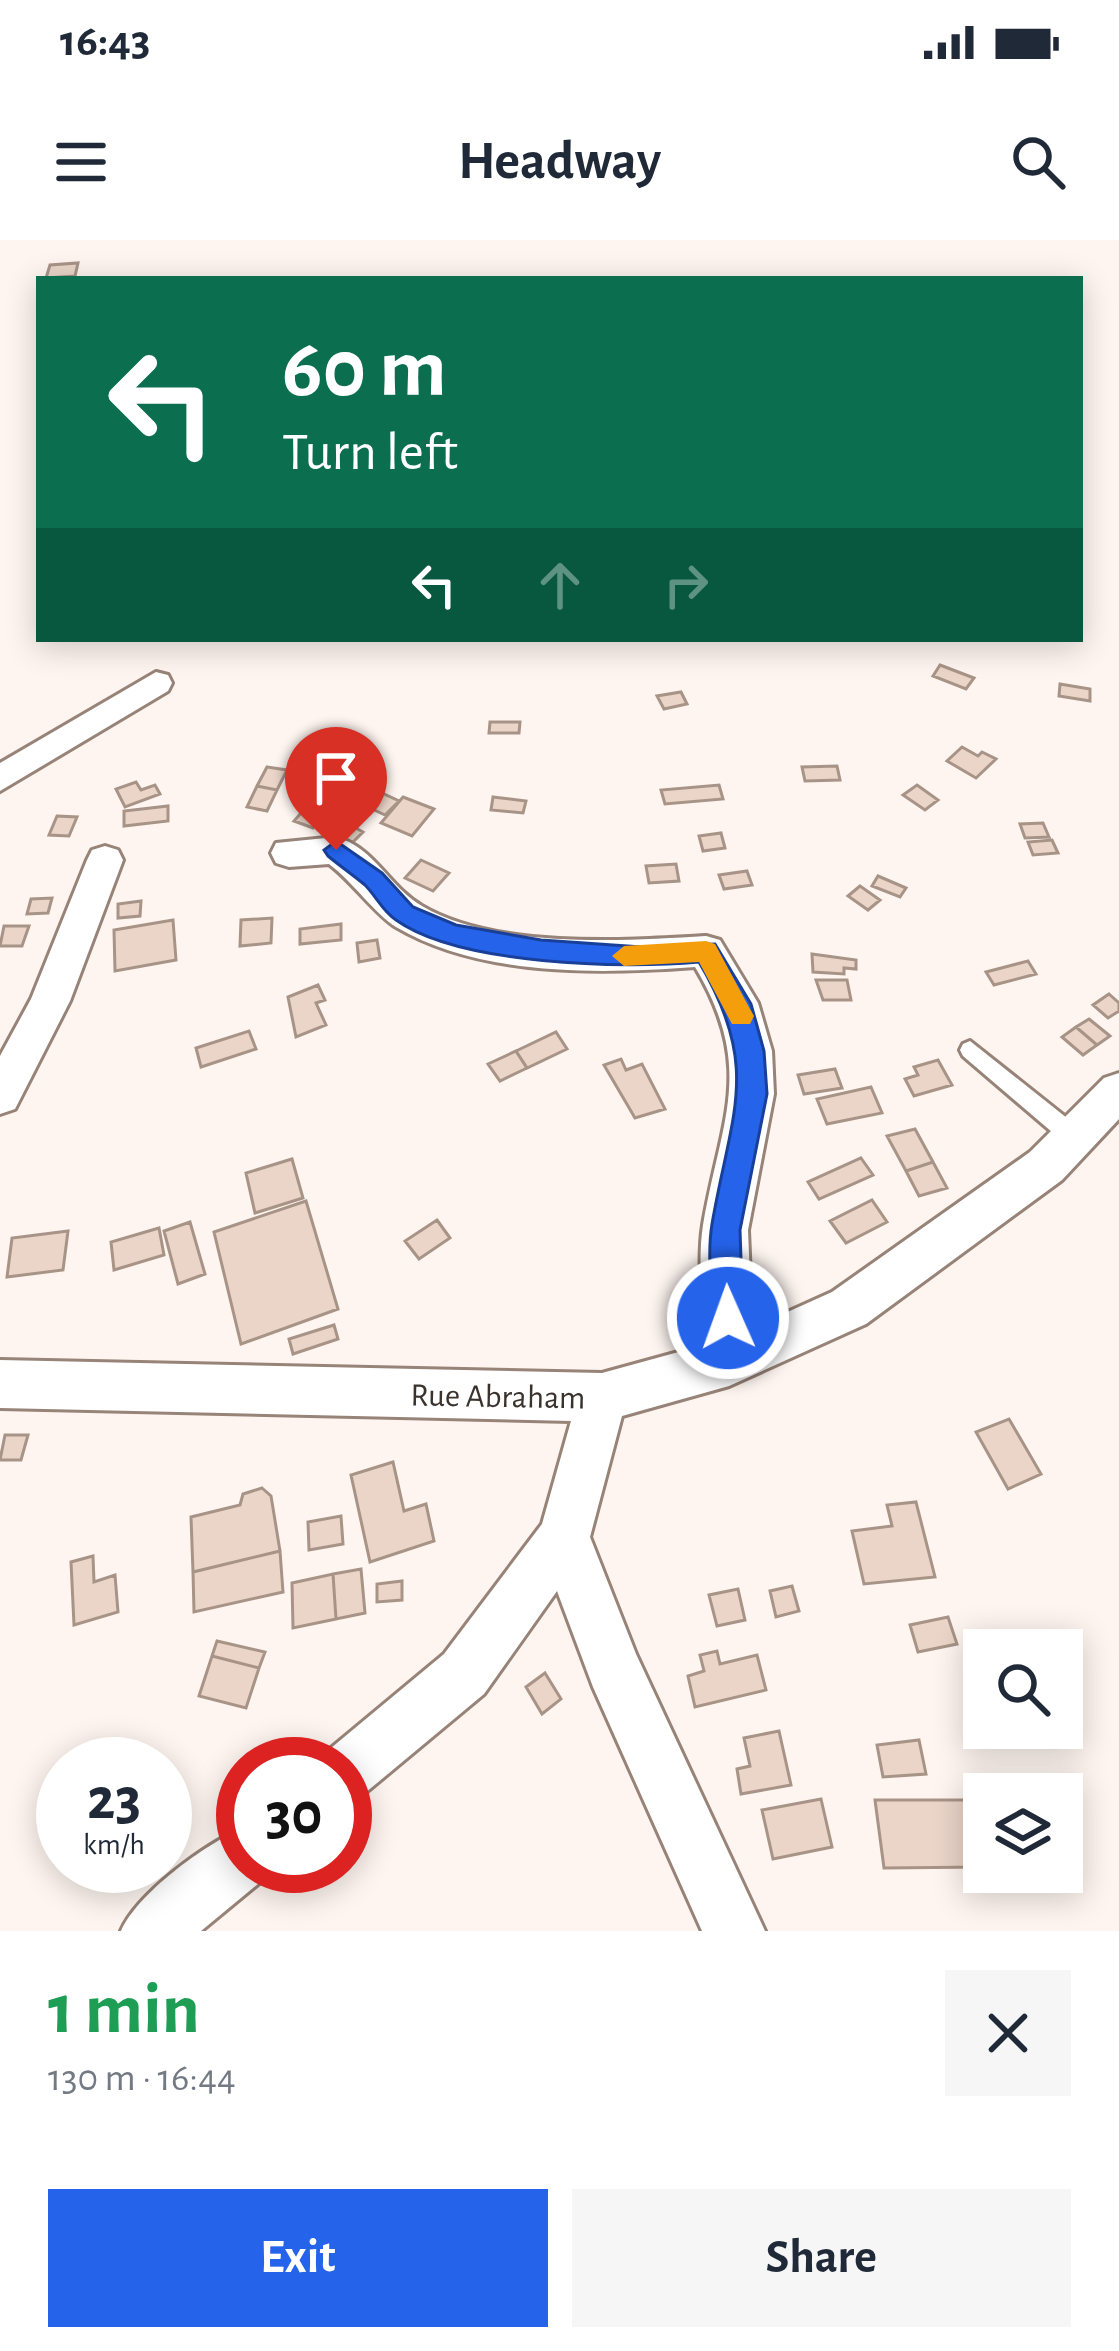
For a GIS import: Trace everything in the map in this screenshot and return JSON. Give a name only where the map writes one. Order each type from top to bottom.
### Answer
[{"type":"street","points":[[0,778],[155,683]]},
{"type":"street","points":[[289,853],[336,850],[374,879],[404,914],[452,934],[541,950],[642,957],[706,951],[738,1004],[752,1072],[753,1094],[725,1230],[729,1362]]},
{"type":"street","points":[[0,1096],[50,1000],[105,860]]},
{"type":"street","name":"Rue Abraham","points":[[0,1384],[602,1397],[729,1362],[849,1309],[1046,1166],[1119,1091]]},
{"type":"street","points":[[372,1751],[464,1674],[564,1537],[602,1397]]},
{"type":"street","points":[[564,1537],[613,1667],[734,1931]]},
{"type":"street","points":[[152,1931],[216,1880]]},
{"type":"lane","points":[[970,1050],[1074,1137]]},
{"type":"building","points":[[78,263],[75,276],[47,276],[50,265]]},
{"type":"building","points":[[940,665],[974,678],[966,689],[933,676]]},
{"type":"building","points":[[1060,684],[1090,689],[1090,701],[1059,696]]},
{"type":"building","points":[[681,692],[687,704],[664,709],[657,696]]},
{"type":"building","points":[[490,722],[520,722],[519,733],[489,733]]},
{"type":"building","points":[[349,740],[377,753],[363,767],[335,753]]},
{"type":"building","points":[[962,747],[996,759],[976,778],[947,761]]},
{"type":"building","points":[[837,766],[840,780],[805,781],[802,767]]},
{"type":"building","points":[[267,767],[287,770],[277,790],[257,786]]},
{"type":"building","points":[[136,782],[141,790],[155,785],[160,794],[125,807],[116,789]]},
{"type":"building","points":[[365,785],[399,801],[385,815],[351,799]]},
{"type":"building","points":[[719,785],[723,799],[665,804],[661,790]]},
{"type":"building","points":[[917,785],[938,800],[925,810],[903,795]]},
{"type":"building","points":[[257,786],[277,790],[267,811],[247,807]]},
{"type":"building","points":[[403,797],[434,809],[412,836],[381,823]]},
{"type":"building","points":[[493,797],[526,801],[523,813],[491,810]]},
{"type":"building","points":[[308,805],[327,812],[313,828],[294,821]]},
{"type":"building","points":[[168,806],[168,821],[124,826],[124,811]]},
{"type":"building","points":[[57,816],[77,817],[69,836],[49,835]]},
{"type":"building","points":[[343,821],[363,832],[352,843],[332,833]]},
{"type":"building","points":[[1043,823],[1049,837],[1025,838],[1020,824]]},
{"type":"building","points":[[721,833],[725,848],[703,851],[699,836]]},
{"type":"building","points":[[1052,840],[1058,853],[1033,855],[1028,842]]},
{"type":"building","points":[[421,860],[449,873],[433,891],[405,878]]},
{"type":"building","points":[[676,864],[679,881],[649,883],[646,866]]},
{"type":"building","points":[[747,871],[752,885],[724,889],[719,875]]},
{"type":"building","points":[[878,876],[906,888],[900,897],[872,886]]},
{"type":"building","points":[[860,886],[880,900],[868,910],[848,896]]},
{"type":"building","points":[[52,898],[48,913],[27,914],[31,899]]},
{"type":"building","points":[[141,901],[140,916],[118,918],[118,904]]},
{"type":"building","points":[[272,918],[271,943],[240,946],[241,920]]},
{"type":"building","points":[[173,920],[176,960],[115,971],[114,930]]},
{"type":"building","points":[[341,924],[341,940],[300,944],[300,929]]},
{"type":"building","points":[[4,926],[29,926],[22,946],[0,946]]},
{"type":"building","points":[[377,940],[380,958],[359,962],[357,943]]},
{"type":"building","points":[[812,954],[856,960],[856,969],[844,968],[844,974],[813,972]]},
{"type":"building","points":[[1028,961],[1036,974],[994,985],[986,972]]},
{"type":"building","points":[[816,980],[847,980],[851,1000],[823,1000]]},
{"type":"building","points":[[318,985],[325,1000],[316,1003],[326,1025],[296,1037],[288,997]]},
{"type":"building","points":[[1109,994],[1119,1003],[1119,1011],[1108,1018],[1093,1005]]},
{"type":"building","points":[[1089,1019],[1110,1036],[1097,1045],[1076,1027]]},
{"type":"building","points":[[1076,1027],[1097,1045],[1083,1055],[1062,1037]]},
{"type":"building","points":[[249,1031],[256,1049],[201,1067],[196,1048]]},
{"type":"building","points":[[556,1032],[567,1049],[527,1068],[516,1051]]},
{"type":"building","points":[[516,1051],[527,1068],[500,1081],[488,1064]]},
{"type":"building","points":[[621,1059],[626,1070],[642,1064],[665,1109],[635,1118],[604,1065]]},
{"type":"building","points":[[938,1060],[952,1085],[914,1096],[905,1079],[918,1075],[914,1067]]},
{"type":"building","points":[[835,1069],[842,1088],[804,1094],[798,1075]]},
{"type":"building","points":[[871,1087],[882,1113],[827,1124],[817,1099]]},
{"type":"building","points":[[915,1129],[933,1162],[906,1171],[887,1136]]},
{"type":"building","points":[[861,1158],[873,1175],[819,1199],[808,1182]]},
{"type":"building","points":[[292,1159],[303,1198],[255,1213],[246,1173]]},
{"type":"building","points":[[933,1162],[947,1188],[919,1196],[906,1171]]},
{"type":"building","points":[[872,1200],[887,1222],[846,1243],[830,1221]]},
{"type":"building","points":[[306,1201],[338,1309],[241,1344],[214,1232]]},
{"type":"building","points":[[437,1220],[450,1238],[419,1259],[405,1241]]},
{"type":"building","points":[[190,1222],[205,1274],[178,1284],[164,1231]]},
{"type":"building","points":[[159,1228],[164,1255],[114,1270],[111,1242]]},
{"type":"building","points":[[68,1231],[63,1270],[7,1277],[12,1238]]},
{"type":"building","points":[[334,1325],[338,1339],[293,1354],[289,1339]]},
{"type":"building","points":[[1009,1419],[1041,1474],[1008,1489],[976,1432]]},
{"type":"building","points":[[5,1435],[28,1435],[21,1460],[0,1460]]},
{"type":"building","points":[[393,1462],[404,1511],[426,1504],[434,1541],[370,1562],[351,1475]]},
{"type":"building","points":[[262,1488],[271,1496],[280,1551],[193,1572],[191,1517],[240,1505],[243,1494]]},
{"type":"building","points":[[916,1502],[935,1577],[864,1584],[852,1531],[892,1526],[887,1505]]},
{"type":"building","points":[[341,1516],[343,1544],[309,1550],[308,1522]]},
{"type":"building","points":[[280,1551],[283,1592],[194,1612],[193,1572]]},
{"type":"building","points":[[93,1556],[94,1582],[115,1575],[118,1612],[74,1625],[71,1562]]},
{"type":"building","points":[[361,1569],[365,1613],[336,1619],[333,1574]]},
{"type":"building","points":[[333,1574],[336,1619],[293,1628],[292,1583]]},
{"type":"building","points":[[402,1581],[402,1600],[377,1602],[377,1584]]},
{"type":"building","points":[[792,1586],[799,1611],[776,1617],[770,1591]]},
{"type":"building","points":[[738,1589],[745,1620],[717,1626],[709,1595]]},
{"type":"building","points":[[948,1617],[957,1644],[918,1652],[910,1625]]},
{"type":"building","points":[[217,1641],[265,1652],[259,1668],[212,1656]]},
{"type":"building","points":[[717,1651],[720,1664],[757,1655],[766,1690],[695,1707],[688,1676],[704,1671],[700,1655]]},
{"type":"building","points":[[212,1656],[259,1668],[246,1708],[199,1696]]},
{"type":"building","points":[[545,1673],[561,1699],[542,1714],[526,1687]]},
{"type":"building","points":[[779,1731],[791,1785],[741,1794],[737,1769],[750,1766],[744,1738]]},
{"type":"building","points":[[919,1740],[926,1774],[883,1777],[877,1745]]},
{"type":"building","points":[[821,1799],[832,1847],[773,1859],[762,1810]]},
{"type":"building","points":[[875,1800],[963,1800],[963,1867],[884,1868]]},
{"type":"slow traffic","points":[[624,956],[706,951],[741,1016]]},
{"type":"route","points":[[336,850],[374,879],[404,914],[452,934],[541,950],[642,957],[706,951],[738,1004],[751,1051],[753,1094],[725,1230],[728,1318]]}]
